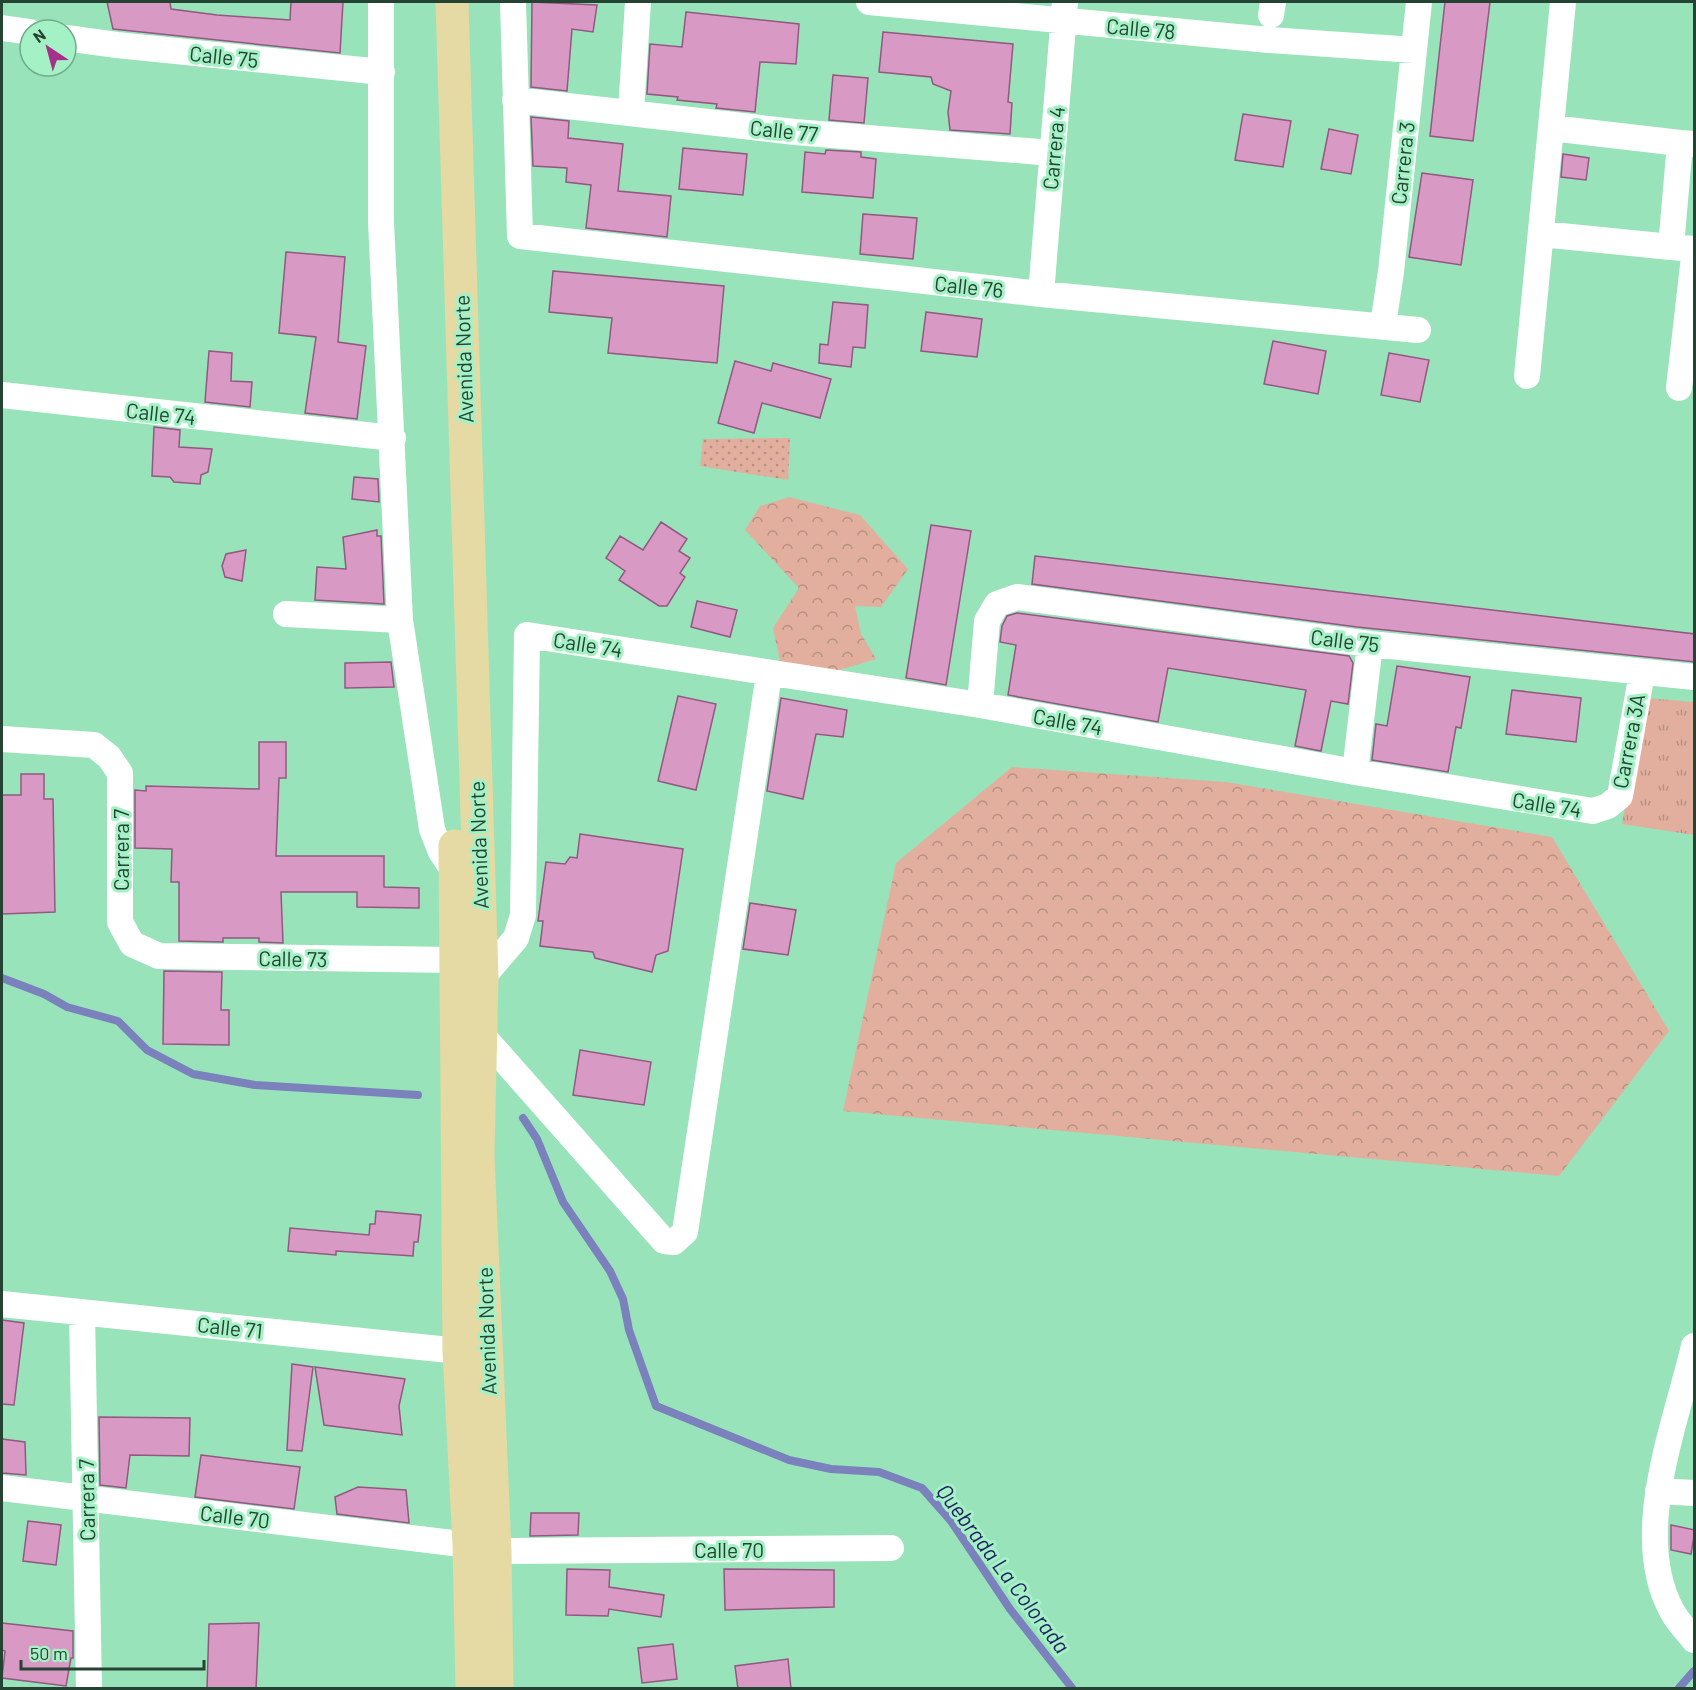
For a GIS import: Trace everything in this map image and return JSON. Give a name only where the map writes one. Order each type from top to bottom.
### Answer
[{"type":"main road","name":"Avenida Norte","points":[[432,2],[456,874],[469,969],[482,1035],[478,1155],[482,1548],[472,1689]]},
{"type":"main road","name":"Avenida Norte","points":[[452,2],[469,969],[459,1351],[497,1689]]},
{"type":"street","points":[[381,2],[381,222],[400,620],[432,829],[441,852],[456,874]]},
{"type":"street","points":[[513,2],[515,100]]},
{"type":"street","points":[[631,111],[638,2]]},
{"type":"street","name":"Calle 78","points":[[869,2],[1064,11],[1414,50]]},
{"type":"street","name":"Carrera 3","points":[[1383,325],[1391,272],[1419,2]]},
{"type":"street","points":[[1527,376],[1563,2]]},
{"type":"street","name":"Carrera 4","points":[[1041,294],[1064,11]]},
{"type":"street","points":[[2,28],[18,30]]},
{"type":"street","name":"Calle 75","points":[[78,40],[382,72]]},
{"type":"street","name":"Calle 77","points":[[515,100],[631,111],[795,132],[1052,153]]},
{"type":"street","name":"Calle 76","points":[[515,100],[520,236],[1041,294],[1418,330]]},
{"type":"street","points":[[1541,234],[1683,248],[1688,144],[1551,128]]},
{"type":"street","points":[[1679,388],[1695,257]]},
{"type":"street","name":"Calle 74","points":[[2,395],[393,438]]},
{"type":"street","name":"Calle 75","points":[[980,705],[987,621],[997,604],[1017,597],[1370,644],[1695,677]]},
{"type":"street","points":[[286,614],[400,620]]},
{"type":"street","name":"Calle 74","points":[[469,969],[516,938],[523,915],[527,635],[980,705],[1355,772],[1593,811],[1608,806]]},
{"type":"street","points":[[1355,772],[1370,644]]},
{"type":"street","name":"Carrera 3A","points":[[1608,806],[1620,796],[1642,673]]},
{"type":"street","points":[[482,1035],[664,1241],[674,1242],[685,1232],[769,674]]},
{"type":"street","name":"Carrera 7","points":[[2,739],[94,745],[109,757],[120,773],[120,922],[132,944]]},
{"type":"street","name":"Calle 73","points":[[132,944],[159,956],[469,969]]},
{"type":"street","name":"Calle 71","points":[[2,1304],[459,1351]]},
{"type":"street","name":"Carrera 7","points":[[82,1312],[89,1689]]},
{"type":"street","points":[[1695,1346],[1658,1491],[1655,1536],[1658,1575],[1672,1611],[1695,1640]]},
{"type":"street","name":"Calle 70","points":[[2,1488],[482,1548],[891,1548]]},
{"type":"street","points":[[1658,1491],[1695,1493]]},
{"type":"green space","points":[[790,438],[788,480],[700,466],[703,439]]},
{"type":"green space","points":[[789,497],[860,515],[908,569],[881,607],[855,606],[861,634],[876,659],[820,676],[783,675],[773,628],[799,588],[745,530],[760,506]]},
{"type":"green space","points":[[1646,698],[1694,702],[1694,835],[1622,824]]},
{"type":"green space","points":[[1012,767],[1226,782],[1552,837],[1669,1031],[1559,1176],[843,1111],[896,863]]},
{"type":"building","points":[[107,2],[170,2],[171,9],[290,20],[291,2],[343,2],[340,53],[113,29]]},
{"type":"building","points":[[532,2],[597,5],[593,32],[572,29],[567,91],[531,87]]},
{"type":"building","points":[[1445,2],[1490,2],[1473,141],[1430,136]]},
{"type":"building","points":[[686,12],[799,24],[796,64],[760,62],[755,112],[716,108],[717,104],[647,94],[650,44],[682,47]]},
{"type":"building","points":[[883,32],[1013,44],[1008,102],[1012,103],[1010,134],[950,130],[948,112],[951,91],[933,84],[931,77],[879,72]]},
{"type":"building","points":[[833,75],[868,78],[864,123],[829,120]]},
{"type":"building","points":[[1243,114],[1291,121],[1283,167],[1235,160]]},
{"type":"building","points":[[531,117],[569,121],[568,138],[623,144],[618,191],[671,196],[667,237],[586,228],[591,185],[566,182],[567,168],[533,166]]},
{"type":"building","points":[[1329,129],[1358,135],[1351,174],[1321,169]]},
{"type":"building","points":[[683,148],[747,154],[743,195],[679,189]]},
{"type":"building","points":[[826,150],[861,152],[861,157],[876,159],[873,198],[802,192],[805,152],[825,154]]},
{"type":"building","points":[[1563,154],[1589,158],[1586,180],[1561,177]]},
{"type":"building","points":[[1422,173],[1473,180],[1461,265],[1409,257]]},
{"type":"building","points":[[863,214],[917,218],[913,259],[860,254]]},
{"type":"building","points":[[286,252],[345,257],[338,342],[366,346],[357,419],[305,413],[316,337],[279,333]]},
{"type":"building","points":[[553,271],[724,286],[717,363],[608,353],[612,318],[549,312]]},
{"type":"building","points":[[833,302],[868,305],[865,348],[853,347],[851,367],[819,363],[820,344],[828,345]]},
{"type":"building","points":[[926,312],[982,319],[977,357],[921,351]]},
{"type":"building","points":[[1273,341],[1326,351],[1318,394],[1264,384]]},
{"type":"building","points":[[209,351],[232,353],[231,381],[252,382],[250,407],[205,402]]},
{"type":"building","points":[[1389,353],[1429,360],[1420,402],[1381,395]]},
{"type":"building","points":[[735,361],[771,371],[773,363],[831,379],[820,418],[762,403],[754,433],[718,423]]},
{"type":"building","points":[[154,427],[180,430],[179,447],[212,449],[208,472],[201,475],[200,484],[174,482],[170,477],[152,476]]},
{"type":"building","points":[[354,477],[378,479],[379,502],[352,499]]},
{"type":"building","points":[[661,522],[687,539],[679,551],[690,558],[680,573],[685,577],[667,606],[659,606],[619,580],[625,571],[606,558],[620,536],[643,550]]},
{"type":"building","points":[[931,525],[971,531],[946,685],[906,678]]},
{"type":"building","points":[[377,530],[377,536],[381,536],[384,604],[315,600],[317,567],[346,569],[343,537]]},
{"type":"building","points":[[246,550],[242,581],[225,577],[222,566],[226,554]]},
{"type":"building","points":[[1035,556],[1695,634],[1695,662],[1357,627],[1032,584]]},
{"type":"building","points":[[697,601],[737,610],[730,637],[691,627]]},
{"type":"building","points":[[1017,613],[1349,656],[1353,663],[1348,704],[1331,701],[1321,751],[1295,746],[1306,690],[1168,668],[1158,722],[1008,695],[1016,645],[1000,642],[1002,626],[1007,616]]},
{"type":"building","points":[[391,662],[394,687],[345,688],[345,663]]},
{"type":"building","points":[[1397,666],[1470,677],[1461,728],[1456,727],[1448,772],[1372,760],[1376,724],[1387,726]]},
{"type":"building","points":[[1512,690],[1581,698],[1576,742],[1506,734]]},
{"type":"building","points":[[678,696],[716,704],[696,790],[658,781]]},
{"type":"building","points":[[781,698],[847,710],[843,737],[816,734],[803,799],[767,791]]},
{"type":"building","points":[[259,742],[286,742],[286,778],[279,778],[276,856],[384,856],[384,887],[419,888],[419,908],[357,907],[357,892],[281,892],[283,943],[259,942],[259,938],[223,938],[223,942],[179,941],[179,882],[171,882],[172,849],[135,848],[135,790],[146,791],[146,786],[259,789]]},
{"type":"building","points":[[21,774],[44,774],[44,799],[53,799],[55,912],[2,914],[2,795],[21,795]]},
{"type":"building","points":[[580,834],[683,849],[668,951],[656,955],[652,972],[595,958],[593,952],[540,946],[543,921],[538,921],[546,862],[565,864],[570,857],[577,858]]},
{"type":"building","points":[[750,903],[796,910],[788,955],[743,949]]},
{"type":"building","points":[[164,971],[222,972],[221,1010],[229,1010],[229,1045],[163,1044]]},
{"type":"building","points":[[580,1050],[651,1062],[644,1105],[573,1095]]},
{"type":"building","points":[[376,1211],[421,1215],[418,1242],[414,1242],[413,1256],[336,1251],[336,1255],[288,1251],[290,1228],[369,1235],[370,1224],[375,1224]]},
{"type":"building","points":[[2,1320],[24,1323],[14,1405],[2,1404]]},
{"type":"building","points":[[292,1364],[313,1367],[302,1451],[287,1450]]},
{"type":"building","points":[[315,1367],[405,1379],[399,1406],[402,1435],[324,1425]]},
{"type":"building","points":[[99,1417],[190,1418],[189,1456],[130,1455],[126,1488],[100,1485]]},
{"type":"building","points":[[2,1439],[25,1442],[26,1475],[2,1473]]},
{"type":"building","points":[[201,1455],[300,1467],[294,1509],[195,1497]]},
{"type":"building","points":[[358,1487],[406,1490],[409,1523],[337,1514],[335,1497]]},
{"type":"building","points":[[531,1513],[579,1513],[578,1535],[530,1536]]},
{"type":"building","points":[[28,1521],[61,1525],[56,1565],[23,1561]]},
{"type":"building","points":[[1671,1525],[1695,1530],[1691,1554],[1671,1550]]},
{"type":"building","points":[[567,1569],[610,1570],[609,1587],[664,1595],[661,1617],[609,1609],[608,1616],[566,1615]]},
{"type":"building","points":[[724,1569],[834,1570],[834,1607],[725,1610]]},
{"type":"building","points":[[2,1623],[73,1631],[73,1658],[71,1658],[66,1686],[2,1678],[5,1651],[2,1650]]},
{"type":"building","points":[[259,1623],[256,1689],[207,1689],[209,1624]]},
{"type":"building","points":[[673,1644],[677,1679],[642,1683],[638,1648]]},
{"type":"building","points":[[788,1659],[791,1689],[738,1689],[735,1666]]},
{"type":"waterway","name":"Quebrada La Colorada","points":[[2,978],[44,994],[67,1007],[118,1021],[147,1050],[193,1074],[255,1085],[418,1095]]},
{"type":"waterway","name":"Quebrada La Colorada","points":[[523,1118],[537,1139],[563,1202],[610,1271],[623,1299],[629,1330],[656,1406],[789,1460],[831,1469],[879,1472],[922,1488],[951,1521],[1010,1609],[1072,1688]]},
{"type":"waterway","name":"Quebrada La Colorada","points":[[1679,1688],[1694,1671]]}]
